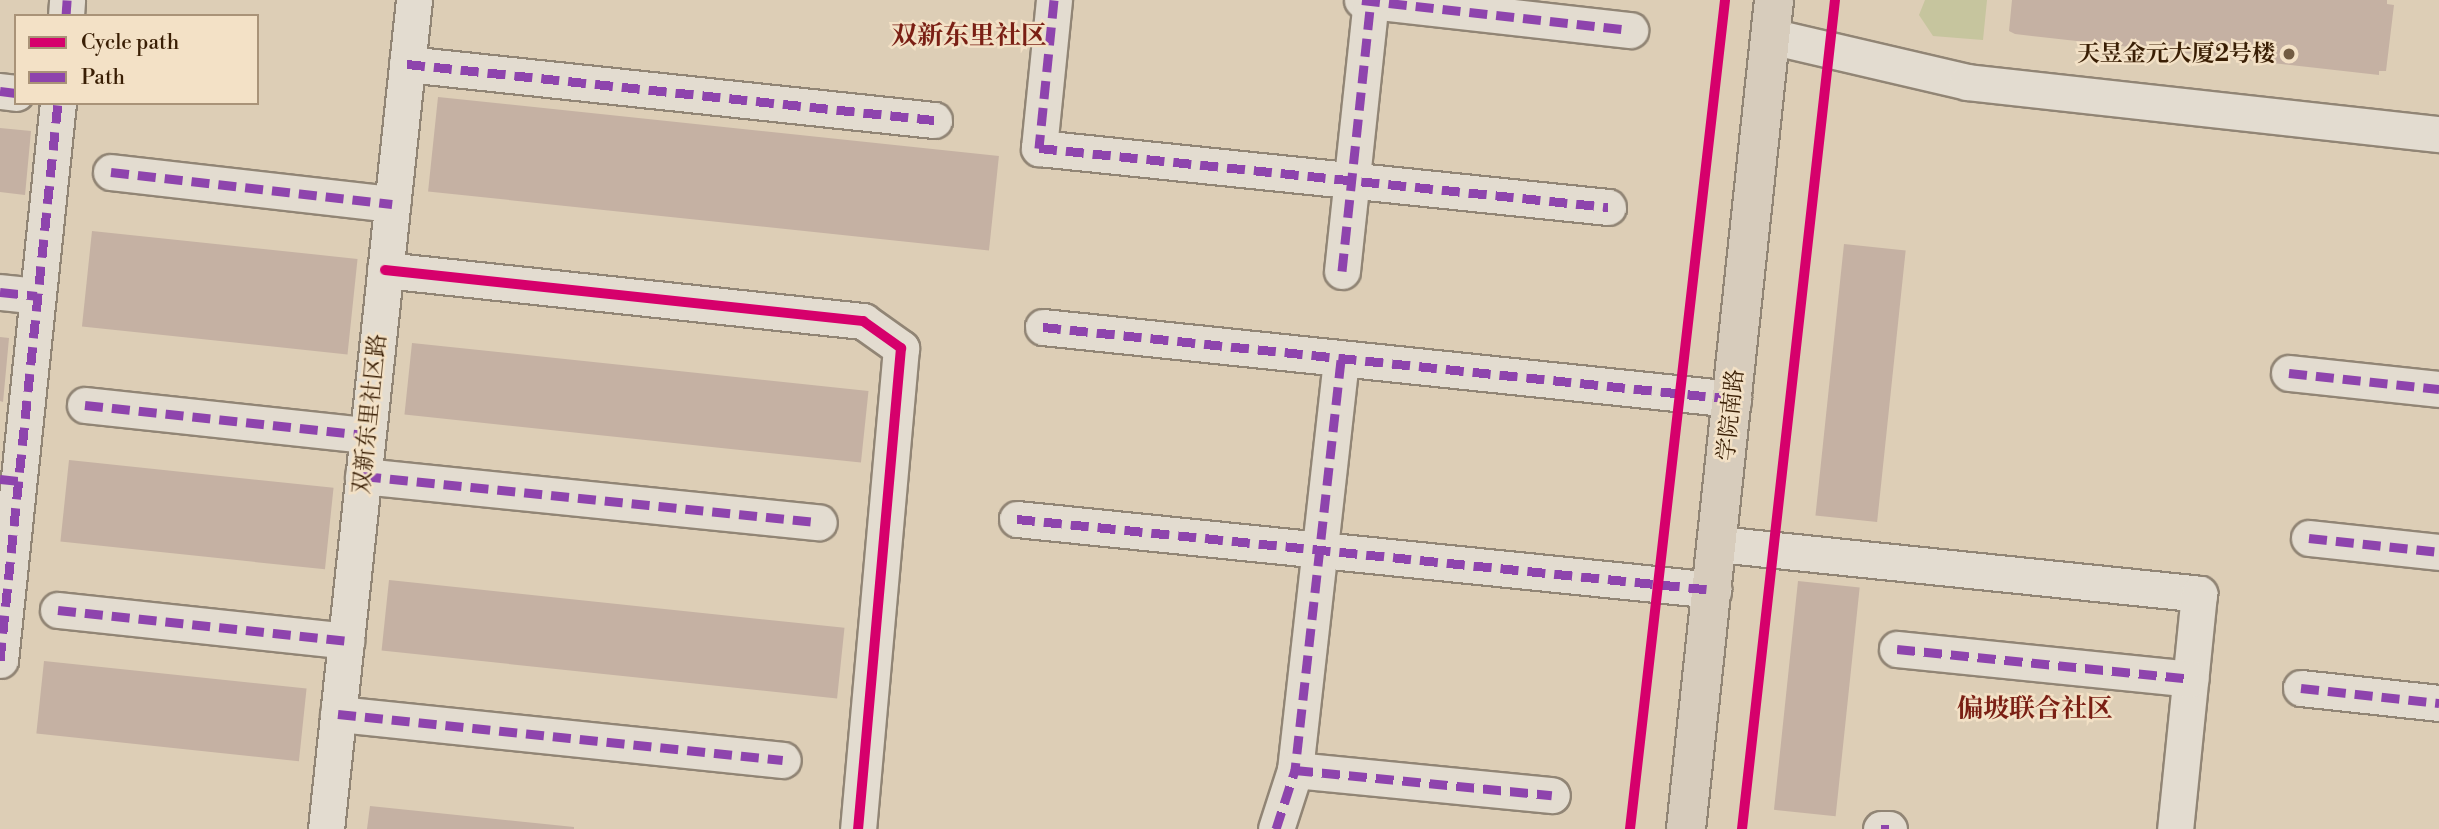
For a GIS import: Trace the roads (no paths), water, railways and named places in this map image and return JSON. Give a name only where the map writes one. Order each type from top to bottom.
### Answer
[{"type":"main road","name":"学院南路","points":[[1686,829],[1772,18]]},
{"type":"street","name":"双新东里社区路","points":[[326,829],[414,0]]},
{"type":"street","points":[[1054,0],[1039,148],[1608,207]]},
{"type":"street","points":[[1362,0],[1630,30]]},
{"type":"street","points":[[1342,271],[1370,0]]},
{"type":"street","points":[[1772,18],[1966,82],[2439,134]]},
{"type":"street","points":[[407,64],[934,120]]},
{"type":"street","points":[[0,660],[9,480],[37,296],[58,105]]},
{"type":"street","points":[[111,172],[392,204]]},
{"type":"street","points":[[385,270],[863,321],[901,348],[858,829]]},
{"type":"street","points":[[0,292],[37,296]]},
{"type":"street","points":[[1043,327],[1733,399]]},
{"type":"street","points":[[1276,829],[1295,770],[1341,360]]},
{"type":"street","points":[[2289,373],[2439,389]]},
{"type":"street","points":[[85,405],[368,435]]},
{"type":"street","points":[[363,476],[820,522]]},
{"type":"street","points":[[1017,519],[1713,590]]},
{"type":"street","points":[[2309,538],[2439,552]]},
{"type":"street","points":[[1718,544],[2199,594],[2175,829]]},
{"type":"street","points":[[58,610],[346,641]]},
{"type":"street","points":[[1897,649],[2190,679]]},
{"type":"street","points":[[2301,688],[2439,703]]},
{"type":"street","points":[[338,714],[783,760]]},
{"type":"street","points":[[1295,770],[1552,795]]},
{"type":"street","points":[[1881,829],[1889,829]]},
{"type":"place","name":"天昱金元大厦2号楼","points":[[2289,54]]},
{"type":"district","name":"双新东里社区","points":[[969,37]]},
{"type":"district","name":"偏坡联合社区","points":[[2035,710]]}]
